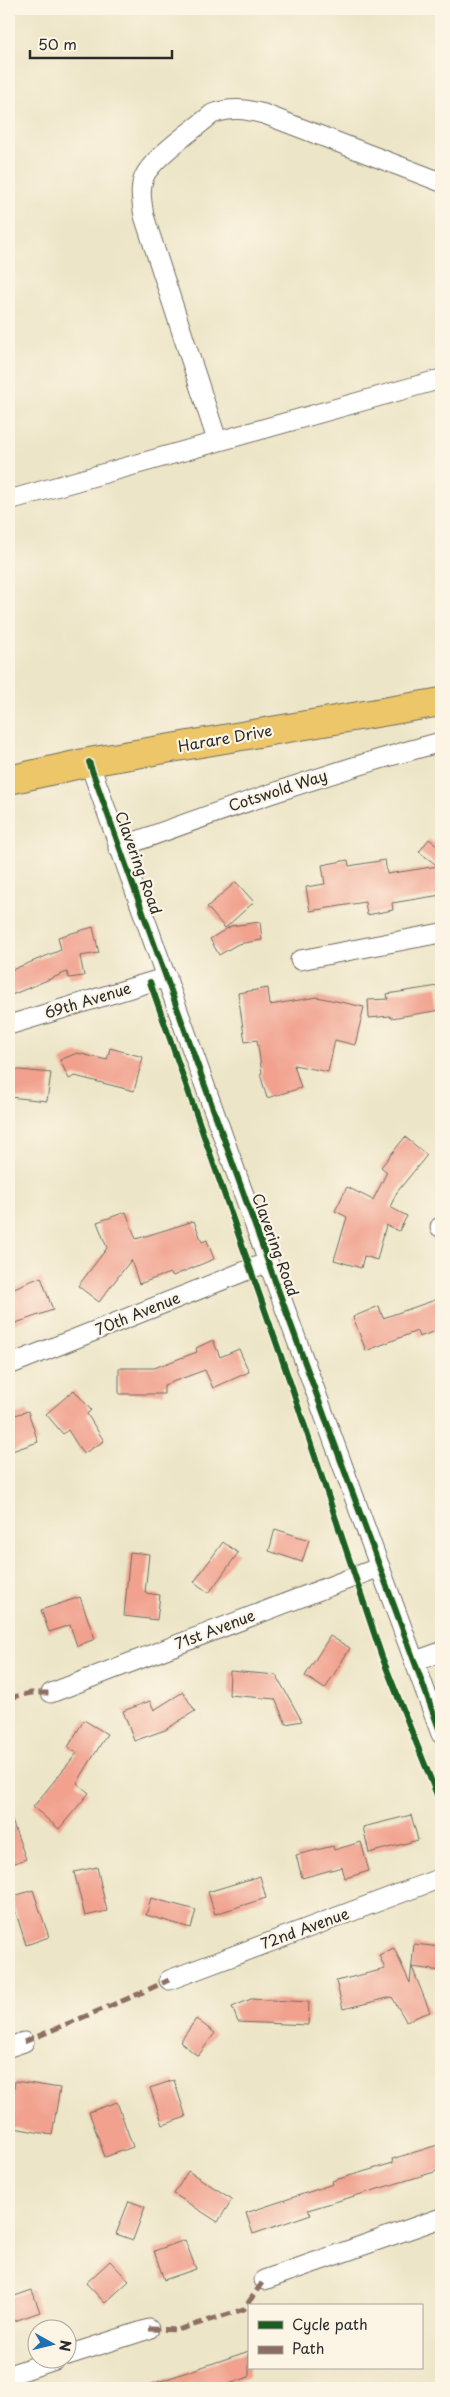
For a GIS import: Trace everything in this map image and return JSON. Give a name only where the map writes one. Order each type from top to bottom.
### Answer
[{"type":"main road","name":"Harare Drive","points":[[9,780],[89,762],[441,702]]},
{"type":"street","points":[[217,440],[144,216],[141,195],[143,179],[150,166],[212,114],[225,110],[242,109],[264,114],[441,182]]},
{"type":"street","points":[[9,500],[217,440],[441,380]]},
{"type":"street","name":"Cotswold Way","points":[[118,848],[242,802],[441,742]]},
{"type":"street","name":"Clavering Road","points":[[89,762],[118,848],[167,977],[268,1262],[416,1661],[441,1734]]},
{"type":"street","points":[[300,960],[441,933]]},
{"type":"street","name":"69th Avenue","points":[[9,1025],[167,977]]},
{"type":"street","name":"70th Avenue","points":[[9,1365],[268,1262]]},
{"type":"street","name":"71st Avenue","points":[[51,1693],[380,1567]]},
{"type":"street","points":[[416,1661],[441,1652]]},
{"type":"street","name":"72nd Avenue","points":[[168,1980],[441,1878]]},
{"type":"street","points":[[264,2280],[441,2218]]},
{"type":"street","points":[[78,2352],[149,2329]]},
{"type":"street","points":[[9,2374],[28,2368]]},
{"type":"building","points":[[429,839],[441,848],[441,895],[392,903],[393,910],[367,915],[365,902],[310,911],[306,887],[325,884],[322,865],[348,860],[349,866],[385,860],[387,874],[438,866],[419,852]]},
{"type":"building","points":[[236,882],[254,902],[225,928],[207,907]]},
{"type":"building","points":[[260,922],[262,940],[238,944],[219,955],[210,939],[231,926]]},
{"type":"building","points":[[93,927],[99,953],[80,956],[84,976],[69,978],[67,972],[9,996],[9,971],[61,950],[58,937]]},
{"type":"building","points":[[438,986],[441,1010],[391,1018],[390,1016],[369,1018],[368,1000],[388,999],[387,994]]},
{"type":"building","points":[[268,988],[270,1005],[317,997],[364,1007],[355,1045],[335,1040],[328,1072],[294,1065],[301,1088],[267,1098],[260,1074],[262,1073],[257,1040],[245,1042],[238,993]]},
{"type":"building","points":[[110,1048],[143,1057],[134,1091],[75,1076],[69,1079],[60,1060],[77,1053],[107,1060]]},
{"type":"building","points":[[9,1069],[51,1073],[47,1101],[9,1097]]},
{"type":"building","points":[[405,1137],[427,1155],[397,1192],[390,1207],[407,1216],[399,1231],[386,1225],[377,1260],[364,1256],[361,1268],[334,1260],[347,1217],[335,1211],[347,1187],[373,1200],[387,1172],[381,1167]]},
{"type":"building","points":[[126,1212],[136,1239],[194,1221],[202,1242],[207,1240],[214,1259],[173,1276],[170,1273],[139,1284],[131,1260],[99,1302],[78,1286],[107,1248],[97,1222]]},
{"type":"building","points":[[41,1277],[53,1310],[13,1324],[9,1313],[9,1290]]},
{"type":"building","points":[[441,1298],[441,1329],[419,1337],[417,1331],[366,1351],[353,1317],[379,1306],[383,1318]]},
{"type":"building","points":[[213,1340],[220,1357],[239,1349],[249,1372],[213,1388],[205,1370],[164,1385],[164,1394],[119,1394],[119,1368],[154,1368],[197,1352],[196,1348]]},
{"type":"building","points":[[74,1390],[91,1410],[87,1414],[104,1441],[83,1454],[68,1430],[63,1434],[46,1414]]},
{"type":"building","points":[[28,1411],[38,1442],[9,1452],[9,1417]]},
{"type":"building","points":[[275,1529],[309,1540],[302,1562],[269,1551]]},
{"type":"building","points":[[223,1542],[238,1553],[209,1593],[194,1582]]},
{"type":"building","points":[[130,1552],[149,1554],[145,1593],[160,1595],[157,1620],[124,1616]]},
{"type":"building","points":[[80,1597],[95,1639],[77,1646],[70,1625],[49,1632],[41,1610]]},
{"type":"building","points":[[330,1636],[350,1648],[325,1689],[305,1676]]},
{"type":"building","points":[[230,1671],[276,1675],[302,1721],[286,1724],[275,1699],[229,1695]]},
{"type":"building","points":[[183,1692],[195,1711],[165,1730],[134,1741],[123,1711],[150,1701],[154,1710]]},
{"type":"building","points":[[84,1720],[107,1734],[77,1783],[89,1793],[59,1829],[33,1807],[77,1753],[68,1747]]},
{"type":"building","points":[[411,1815],[418,1840],[369,1853],[363,1827]]},
{"type":"building","points":[[9,1818],[11,1818],[26,1859],[9,1865]]},
{"type":"building","points":[[361,1842],[369,1871],[345,1878],[342,1867],[302,1878],[296,1855],[333,1846],[334,1850]]},
{"type":"building","points":[[97,1867],[107,1911],[85,1916],[74,1872]]},
{"type":"building","points":[[260,1876],[266,1898],[215,1914],[208,1892]]},
{"type":"building","points":[[33,1890],[49,1937],[26,1945],[11,1897]]},
{"type":"building","points":[[151,1898],[196,1910],[191,1928],[146,1915]]},
{"type":"building","points":[[414,1944],[441,1947],[441,1971],[412,1967],[430,2012],[406,2021],[392,1997],[343,2009],[336,1981],[385,1969],[379,1955],[394,1948],[410,1983]]},
{"type":"building","points":[[251,1999],[309,2002],[308,2025],[238,2022],[232,2007]]},
{"type":"building","points":[[196,2019],[215,2033],[198,2056],[180,2042]]},
{"type":"building","points":[[174,2080],[186,2117],[163,2125],[150,2088]]},
{"type":"building","points":[[15,2081],[60,2088],[52,2135],[9,2127]]},
{"type":"building","points":[[117,2102],[133,2147],[105,2157],[89,2112]]},
{"type":"building","points":[[438,2145],[441,2155],[441,2170],[308,2210],[311,2214],[253,2234],[246,2213],[333,2184],[332,2181],[393,2163],[392,2159]]},
{"type":"building","points":[[188,2171],[232,2199],[218,2222],[174,2194]]},
{"type":"building","points":[[129,2201],[145,2207],[133,2240],[116,2234]]},
{"type":"building","points":[[185,2240],[196,2269],[164,2280],[154,2251]]},
{"type":"building","points":[[110,2261],[129,2281],[105,2303],[86,2283]]},
{"type":"building","points":[[32,2290],[40,2312],[9,2323],[9,2298]]},
{"type":"building","points":[[248,2351],[249,2377],[217,2388],[150,2388],[149,2385]]},
{"type":"marked path","points":[[9,1698],[31,1693],[51,1693]]},
{"type":"marked path","points":[[24,2042],[169,1980]]},
{"type":"marked path","points":[[149,2329],[178,2330],[244,2309],[264,2280]]},
{"type":"cycle path","points":[[89,762],[268,1262],[441,1734]]},
{"type":"cycle path","points":[[150,982],[290,1382],[382,1657],[441,1805]]}]
